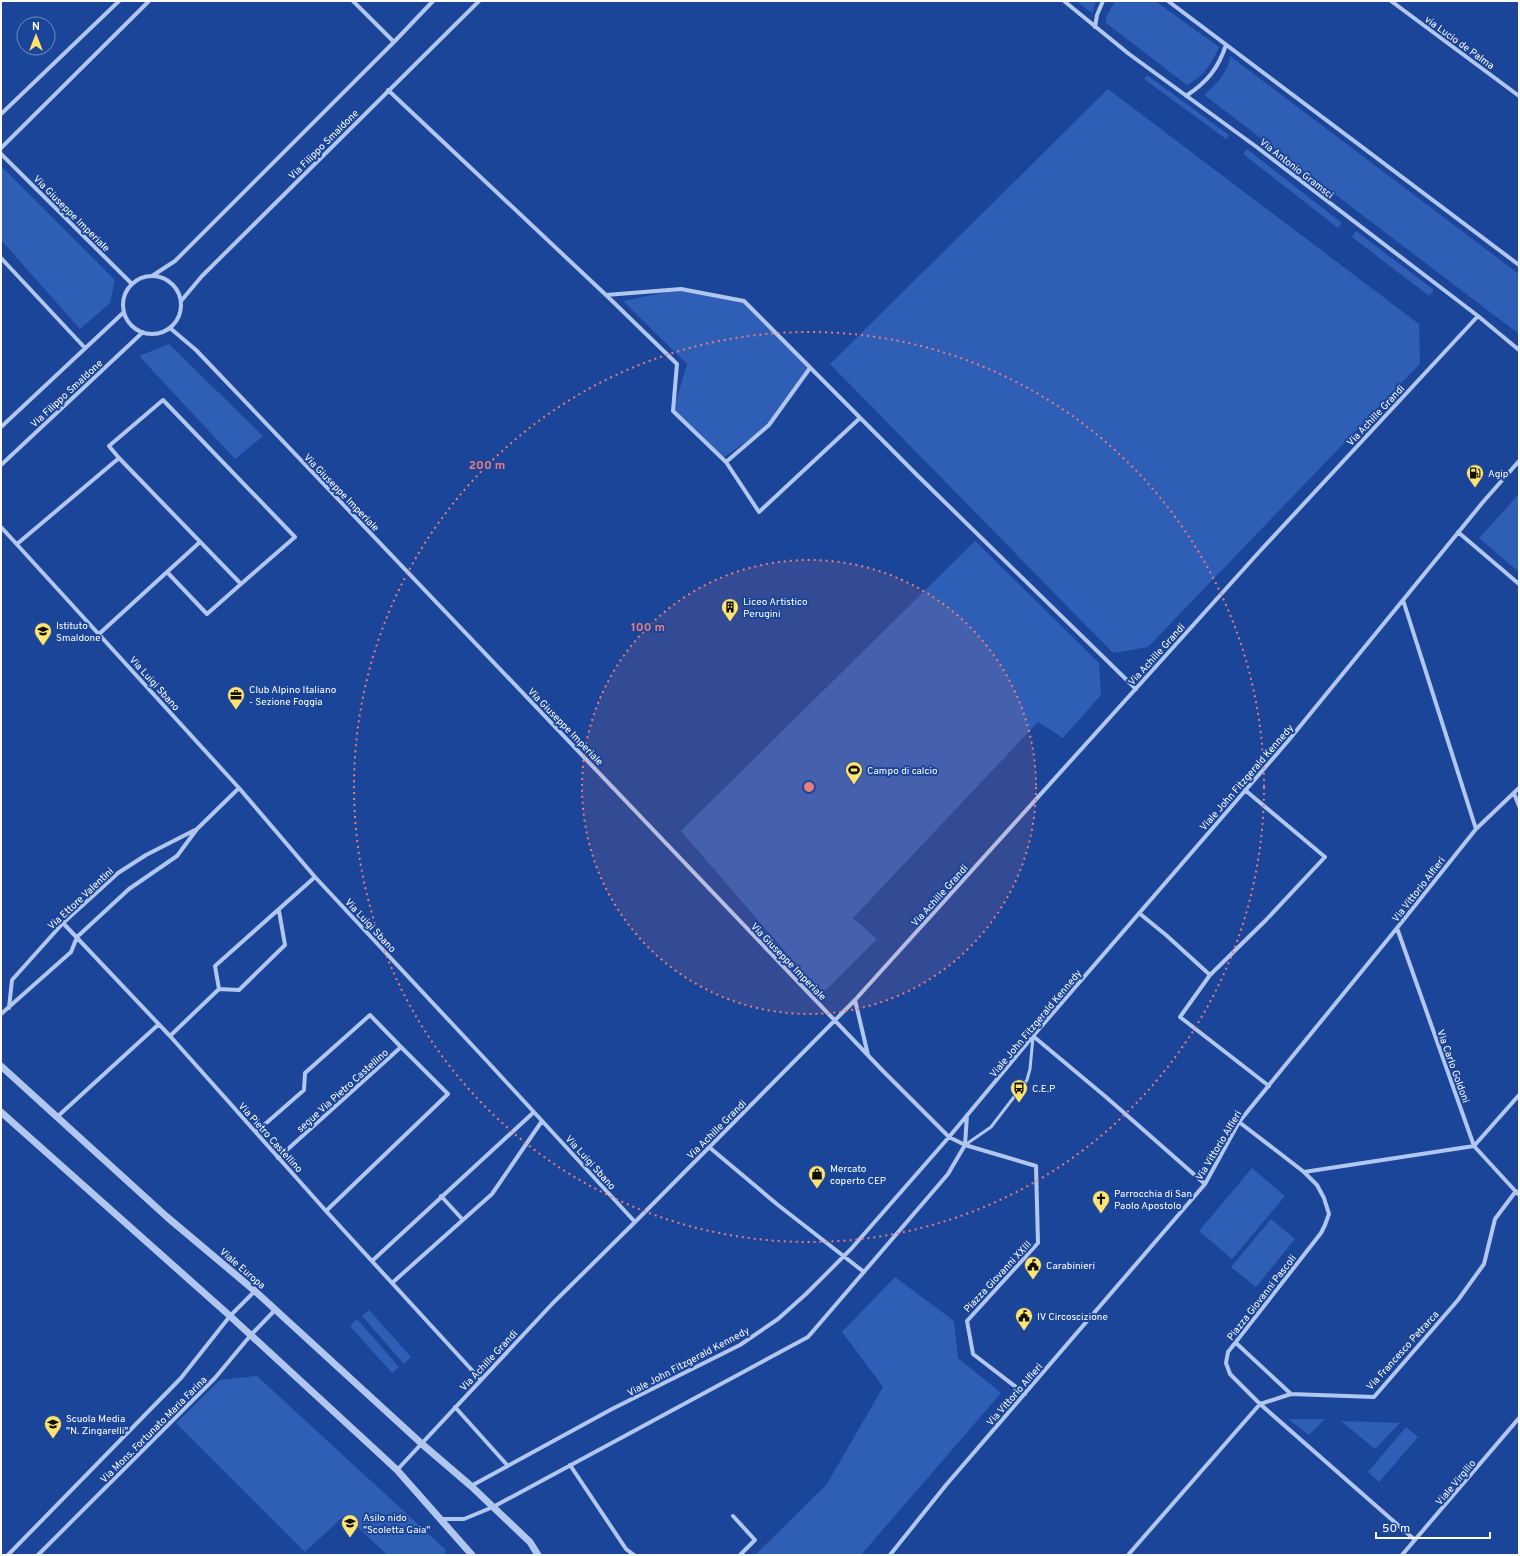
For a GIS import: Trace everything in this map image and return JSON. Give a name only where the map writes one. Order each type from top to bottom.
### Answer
[{"type":"street","points":[[1,114],[119,1]]},
{"type":"street","points":[[1,148],[149,1]]},
{"type":"street","points":[[353,1],[394,42]]},
{"type":"street","points":[[152,276],[174,261],[394,42],[433,1]]},
{"type":"street","name":"Via Filippo Smaldone","points":[[181,300],[202,276],[479,1]]},
{"type":"street","name":"Via Antonio Gramsci","points":[[1064,1],[1095,27],[1258,148],[1478,316],[1519,350]]},
{"type":"street","points":[[1095,27],[1096,15],[1103,1]]},
{"type":"street","points":[[1168,1],[1519,265]]},
{"type":"street","name":"via Lucio de Palma","points":[[1391,1],[1519,96]]},
{"type":"street","points":[[1186,96],[1211,75],[1220,61],[1226,45]]},
{"type":"street","points":[[388,90],[606,295],[677,364],[673,411],[726,462],[759,512],[860,418]]},
{"type":"street","name":"Via Giuseppe Imperiale","points":[[1,154],[132,284]]},
{"type":"street","points":[[2,260],[85,348]]},
{"type":"street","points":[[152,276],[163,278],[172,284],[179,293],[181,300],[178,318],[170,328],[151,334],[134,328],[124,312],[123,304],[127,290],[132,284],[141,278],[152,276]]},
{"type":"street","points":[[606,295],[681,289],[744,301],[860,418],[1136,689]]},
{"type":"street","name":"Via Filippo Smaldone","points":[[1,427],[124,312]]},
{"type":"street","name":"Via Achille Grandi","points":[[397,1470],[553,1303],[855,1000],[1260,551],[1478,316]]},
{"type":"street","name":"Via Giuseppe Imperiale","points":[[170,328],[205,360],[834,1020],[950,1136]]},
{"type":"street","name":"Via Filippo Smaldone","points":[[1,465],[143,332]]},
{"type":"street","points":[[726,462],[769,425],[810,368]]},
{"type":"street","points":[[167,572],[207,614],[295,537],[163,400],[109,446],[241,584]]},
{"type":"street","points":[[17,544],[119,458]]},
{"type":"street","name":"Viale John Fitzgerald Kennedy","points":[[471,1486],[612,1409],[740,1345],[778,1319],[844,1256],[950,1136],[1033,1036],[1288,741],[1458,532],[1519,460]]},
{"type":"street","name":"Via Luigi Sbano","points":[[1,527],[239,788],[315,877],[635,1222]]},
{"type":"street","points":[[1458,532],[1519,584]]},
{"type":"street","points":[[100,634],[200,542]]},
{"type":"street","points":[[1403,600],[1476,828]]},
{"type":"street","name":"Via Ettore Valentini","points":[[1,1014],[71,952],[76,937],[129,889],[177,856],[197,829],[239,788]]},
{"type":"street","name":"Via Vittorio Alfieri","points":[[890,1555],[946,1485],[1205,1184],[1239,1122],[1397,928],[1476,828],[1519,788]]},
{"type":"street","points":[[1245,790],[1326,856],[1266,920],[1210,976],[1180,1017],[1269,1086]]},
{"type":"street","points":[[1514,793],[1519,806]]},
{"type":"street","name":"Via Ettore Valentini","points":[[8,1008],[12,980],[63,923],[118,873],[146,855],[197,829]]},
{"type":"street","points":[[219,989],[215,966],[279,911],[315,877]]},
{"type":"street","points":[[170,1036],[219,989],[239,990],[285,945],[279,911]]},
{"type":"street","points":[[1139,913],[1166,935],[1210,976]]},
{"type":"street","name":"Via Pietro Castellino","points":[[63,923],[170,1036],[278,1158],[481,1380]]},
{"type":"street","name":"Via Carlo Goldoni","points":[[1397,928],[1474,1146],[1517,1193]]},
{"type":"street","points":[[855,1000],[868,1055]]},
{"type":"street","name":"segue Via Pietro Castellino","points":[[256,1132],[304,1090],[305,1073],[370,1015],[401,1047],[278,1158]]},
{"type":"street","points":[[57,1117],[159,1024]]},
{"type":"street","points":[[1033,1036],[1106,1097],[1205,1184]]},
{"type":"street","points":[[326,1211],[448,1094],[401,1047]]},
{"type":"street","name":"Viale Europa","points":[[1,1066],[167,1217],[256,1291],[422,1444],[471,1486],[530,1542],[538,1555]]},
{"type":"street","points":[[1304,1172],[1474,1146],[1519,1096]]},
{"type":"street","points":[[1,1112],[230,1316],[397,1470],[472,1555]]},
{"type":"street","points":[[372,1261],[534,1112]]},
{"type":"street","points":[[440,1519],[464,1519],[493,1507],[808,1337],[948,1174],[965,1145],[967,1115]]},
{"type":"street","points":[[392,1283],[492,1194],[542,1121]]},
{"type":"street","name":"Piazza Giovanni Pascoli","points":[[1239,1122],[1304,1172],[1317,1185],[1324,1198],[1328,1214],[1326,1225],[1308,1250],[1228,1352],[1226,1362],[1230,1374],[1260,1404],[1415,1540]]},
{"type":"street","name":"Piazza Giovanni XXIII","points":[[950,1136],[965,1145],[1036,1166],[1038,1243],[967,1321],[973,1354],[1025,1394]]},
{"type":"street","points":[[709,1147],[778,1205],[864,1272]]},
{"type":"street","name":"Via Francesco Petrarca","points":[[1260,1404],[1291,1394],[1374,1397],[1458,1300],[1484,1264],[1495,1219],[1517,1193]]},
{"type":"street","points":[[442,1196],[463,1220]]},
{"type":"street","name":"Via Mons. Fortunato Maria Farina","points":[[8,1555],[181,1378],[230,1316],[256,1291]]},
{"type":"street","name":"Via Mons. Fortunato Maria Farina","points":[[38,1555],[215,1378],[250,1336],[275,1310]]},
{"type":"street","points":[[1235,1342],[1291,1394]]},
{"type":"street","points":[[1128,1555],[1260,1404]]},
{"type":"street","points":[[455,1408],[508,1466]]},
{"type":"street","name":"Viale Virgilio","points":[[1402,1555],[1519,1418]]},
{"type":"street","points":[[570,1465],[626,1549],[634,1555]]},
{"type":"street","points":[[733,1516],[755,1540],[740,1555]]},
{"type":"lane","points":[[965,1145],[990,1128],[1027,1080],[1030,1069],[1033,1036]]},
{"type":"shaded area","points":[[1076,1],[1096,1],[1092,13]]},
{"type":"shaded area","points":[[1115,1],[1155,1],[1219,47],[1210,64],[1198,78],[1187,85],[1106,23],[1106,17]]},
{"type":"shaded area","points":[[1230,56],[1519,274],[1519,334],[1204,95],[1217,83],[1224,73]]},
{"type":"shaded area","points":[[1147,75],[1229,135],[1226,139],[1144,79]]},
{"type":"shaded area","points":[[1108,89],[1419,324],[1420,364],[1148,647],[1113,653],[830,364]]},
{"type":"shaded area","points":[[1247,149],[1342,223],[1338,228],[1243,154]]},
{"type":"shaded area","points":[[1,166],[115,280],[110,303],[80,329],[1,240]]},
{"type":"shaded area","points":[[1356,231],[1434,290],[1429,296],[1352,237]]},
{"type":"shaded area","points":[[681,289],[744,301],[810,368],[769,425],[723,458],[673,411],[687,364],[623,301]]},
{"type":"shaded area","points":[[169,344],[263,436],[235,459],[139,356]]},
{"type":"shaded area","points":[[1519,494],[1519,572],[1479,538]]},
{"type":"shaded area","name":"Campo di calcio","points":[[975,541],[1099,663],[1101,695],[1063,738],[1038,722],[853,918],[877,939],[822,994],[681,831]]},
{"type":"shaded area","points":[[1252,1168],[1285,1196],[1232,1259],[1199,1231]]},
{"type":"shaded area","points":[[1271,1219],[1295,1239],[1256,1287],[1231,1267]]},
{"type":"shaded area","points":[[895,1277],[954,1321],[958,1358],[1001,1393],[861,1555],[755,1555],[827,1484],[883,1387],[842,1332]]},
{"type":"shaded area","points":[[369,1310],[411,1357],[404,1364],[362,1316]]},
{"type":"shaded area","points":[[357,1319],[399,1367],[392,1373],[350,1326]]},
{"type":"shaded area","points":[[257,1376],[446,1550],[444,1555],[387,1555],[345,1515],[305,1552],[176,1423],[220,1380]]},
{"type":"shaded area","points":[[1288,1419],[1325,1419],[1309,1435]]},
{"type":"shaded area","points":[[1341,1421],[1400,1423],[1375,1449]]},
{"type":"shaded area","points":[[1406,1427],[1418,1437],[1379,1482],[1368,1472]]},
{"type":"place","name":"Agip","points":[[1475,488]]},
{"type":"place","name":"Liceo Artistico Perugini","points":[[730,622]]},
{"type":"place","name":"Istituto Smaldone","points":[[43,646]]},
{"type":"place","name":"Club Alpino Italiano - Sezione Foggia","points":[[236,710]]},
{"type":"place","name":"Campo di calcio","points":[[854,785]]},
{"type":"place","name":"C.E.P","points":[[1019,1103]]},
{"type":"place","name":"Mercato coperto CEP","points":[[817,1189]]},
{"type":"place","name":"Parrocchia di San Paolo Apostolo","points":[[1101,1214]]},
{"type":"place","name":"Carabinieri","points":[[1033,1280]]},
{"type":"place","name":"IV Circoscizione","points":[[1024,1331]]},
{"type":"place","name":"Scuola Media \"N. Zingarelli\"","points":[[53,1439]]},
{"type":"place","name":"Asilo nido \"Scoletta Gaia\"","points":[[350,1538]]}]
